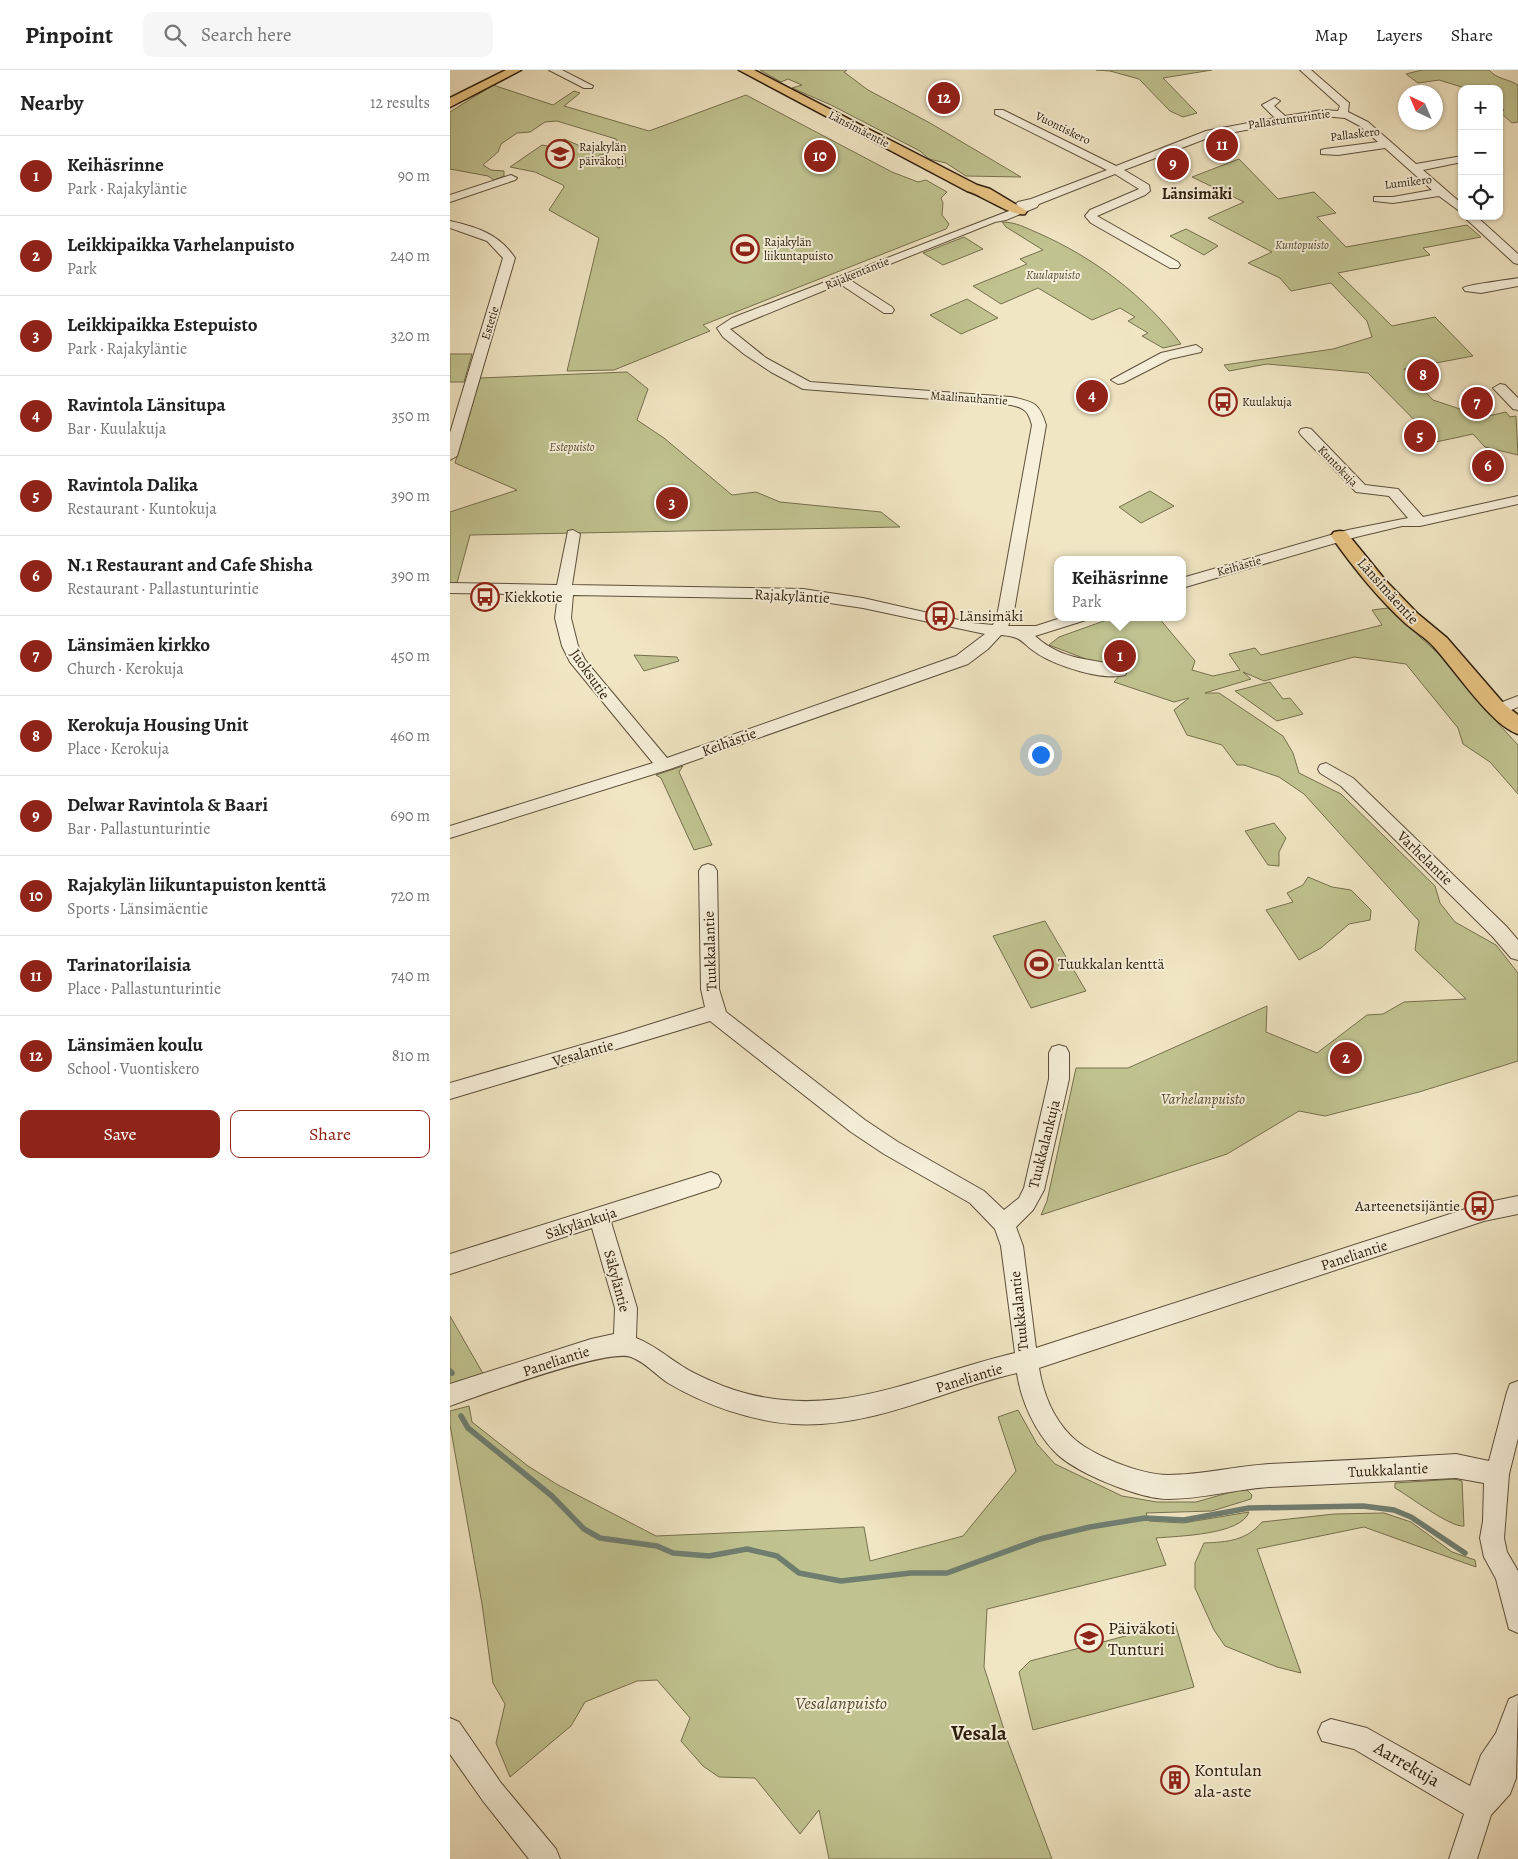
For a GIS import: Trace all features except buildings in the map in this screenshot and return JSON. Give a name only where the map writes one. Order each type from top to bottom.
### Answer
[{"type":"main road","points":[[452,100],[515,70]]},
{"type":"main road","name":"Länsimäentie","points":[[745,70],[972,188],[978,195],[1013,211]]},
{"type":"main road","name":"Länsimäentie","points":[[1350,539],[1429,624],[1440,642],[1498,710],[1518,727]]},
{"type":"main road","name":"Länsimäentie","points":[[1498,710],[1500,721],[1518,738]]},
{"type":"street","points":[[554,70],[588,86]]},
{"type":"street","points":[[1305,70],[1345,105],[1342,114]]},
{"type":"street","points":[[1275,101],[1267,104],[1283,120]]},
{"type":"street","name":"Vuontiskero","points":[[999,112],[1115,169],[1143,185],[1146,189],[1094,212],[1091,216],[1092,219],[1174,265]]},
{"type":"street","name":"Pallastunturintie","points":[[1013,211],[1033,205],[1034,202],[1207,134],[1323,113],[1342,114],[1358,119],[1458,207]]},
{"type":"street","name":"Pallaskero","points":[[1326,152],[1338,152],[1387,144]]},
{"type":"street","points":[[1414,168],[1458,160]]},
{"type":"street","points":[[450,199],[511,178]]},
{"type":"street","name":"Lumikero","points":[[1378,199],[1393,200],[1440,192]]},
{"type":"street","name":"Rajakentäntie","points":[[723,328],[840,279],[1013,211]]},
{"type":"street","points":[[1473,220],[1518,260]]},
{"type":"street","name":"Estetie","points":[[450,224],[489,237],[504,250],[509,258],[450,456]]},
{"type":"street","points":[[840,279],[888,310]]},
{"type":"street","points":[[1469,288],[1481,289],[1518,282]]},
{"type":"street","name":"Maalinauhantie","points":[[723,328],[731,337],[790,380],[808,386],[1011,401],[1027,405],[1035,410],[1039,418],[1038,436],[1006,615],[997,630]]},
{"type":"street","points":[[1118,380],[1166,356],[1196,349]]},
{"type":"street","points":[[1500,388],[1515,410]]},
{"type":"street","name":"Kuntokuja","points":[[1306,432],[1356,486],[1365,491],[1387,490],[1393,492],[1420,522]]},
{"type":"street","points":[[1350,539],[1408,530],[1420,522],[1518,500]]},
{"type":"street","name":"Juoksutie","points":[[573,534],[564,580],[566,590],[563,618],[565,632],[578,662],[664,765]]},
{"type":"street","name":"Keihästie","points":[[1186,581],[1295,552],[1312,552],[1350,539]]},
{"type":"street","name":"Rajakyläntie","points":[[450,588],[803,594],[845,600],[956,625],[1022,632]]},
{"type":"street","points":[[1022,632],[1037,631],[1068,621]]},
{"type":"street","name":"Keihästie","points":[[450,832],[664,765],[962,660],[979,648],[997,630]]},
{"type":"street","points":[[1022,632],[1038,649],[1053,656],[1080,665],[1119,671]]},
{"type":"street","points":[[1498,710],[1518,701]]},
{"type":"street","points":[[1498,710],[1518,710]]},
{"type":"street","name":"Varhelantie","points":[[1326,769],[1347,782],[1499,931],[1518,953]]},
{"type":"street","name":"Tuukkalantie","points":[[708,871],[710,989],[714,1011],[717,1016],[858,1126],[891,1148],[977,1197],[1004,1224],[1014,1263],[1030,1392],[1050,1428],[1063,1445],[1105,1471],[1141,1483],[1166,1487],[1201,1485],[1246,1477],[1456,1466],[1497,1474]]},
{"type":"street","name":"Vesalantie","points":[[450,1091],[623,1041],[698,1018],[714,1011]]},
{"type":"street","name":"Tuukkalankuja","points":[[1004,1224],[1026,1204],[1034,1190],[1059,1080],[1059,1053]]},
{"type":"street","name":"Säkylänkuja","points":[[450,1264],[711,1181]]},
{"type":"street","name":"Paneliantie","points":[[450,1395],[593,1349],[625,1345],[647,1354],[675,1374],[720,1396],[759,1408],[793,1413],[861,1409],[892,1402],[1002,1367],[1025,1363],[1484,1212],[1518,1205]]},
{"type":"street","name":"Säkyläntie","points":[[599,1217],[626,1308],[625,1345]]},
{"type":"street","points":[[1518,1392],[1494,1490],[1496,1521],[1492,1538],[1496,1557],[1507,1574],[1518,1620]]},
{"type":"street","points":[[1462,1859],[1479,1808],[1500,1788],[1507,1768],[1507,1740],[1518,1712]]},
{"type":"street","points":[[450,1730],[492,1792],[546,1859]]},
{"type":"street","name":"Aarrekuja","points":[[1331,1732],[1358,1736],[1456,1792],[1479,1808]]},
{"type":"green space","points":[[760,70],[847,70],[844,72],[868,90],[930,123],[1021,177],[966,176],[946,163],[929,159],[920,151],[831,105],[792,88],[802,85],[788,79],[781,82]]},
{"type":"green space","points":[[1096,70],[1212,70],[1163,78],[1197,113],[1183,117],[1170,111],[1139,79],[1110,71]]},
{"type":"green space","points":[[1422,70],[1489,70],[1495,75],[1518,85],[1518,122],[1512,123],[1503,115],[1503,85],[1458,86],[1439,80],[1418,83],[1406,74]]},
{"type":"green space","name":"Rajakylän liikuntapuisto","points":[[493,85],[553,105],[574,91],[580,93],[564,106],[649,131],[746,95],[892,172],[918,182],[926,180],[947,192],[941,198],[943,203],[942,215],[949,224],[946,229],[703,325],[710,331],[614,370],[567,371],[599,238],[549,210],[564,187],[563,185],[535,172],[510,167],[542,145],[553,147],[564,139],[592,151],[607,150],[609,154],[599,155],[601,158],[607,157],[609,160],[603,161],[604,164],[614,162],[618,168],[626,166],[625,156],[616,139],[557,121],[545,122],[530,132],[517,133],[501,144],[498,152],[483,165],[491,170],[504,171],[504,176],[494,180],[488,176],[450,169],[450,112]]},
{"type":"green space","name":"Kuntopuisto","points":[[1239,159],[1278,199],[1314,192],[1336,213],[1317,217],[1346,247],[1467,225],[1481,237],[1423,248],[1430,255],[1338,273],[1392,326],[1435,317],[1473,356],[1404,369],[1433,400],[1484,417],[1506,412],[1510,417],[1516,416],[1518,455],[1485,447],[1473,434],[1436,442],[1368,373],[1267,364],[1229,371],[1224,365],[1333,349],[1372,337],[1367,321],[1331,283],[1291,291],[1280,278],[1248,263],[1272,252],[1208,218],[1244,202],[1192,177]]},
{"type":"green space","name":"Kuulapuisto","points":[[1002,222],[1016,224],[1038,233],[1098,266],[1134,294],[1167,326],[1181,344],[1163,348],[1142,336],[1148,333],[1128,321],[1135,317],[1120,308],[1092,320],[1038,288],[1001,304],[973,286],[1027,264],[1020,259],[1043,250],[1006,227]]},
{"type":"green space","points":[[1186,229],[1218,246],[1204,255],[1170,236]]},
{"type":"green space","points":[[964,237],[983,249],[943,265],[923,253]]},
{"type":"green space","points":[[967,299],[998,318],[961,334],[930,315]]},
{"type":"green space","points":[[450,354],[472,354],[464,382],[450,382]]},
{"type":"green space","name":"Estepuisto","points":[[627,372],[648,389],[637,420],[664,438],[732,495],[756,492],[780,502],[881,512],[900,527],[470,535],[457,583],[450,583],[450,512],[517,490],[455,463],[480,378]]},
{"type":"green space","points":[[1150,491],[1174,506],[1141,523],[1119,507]]},
{"type":"green space","name":"Varhelanpuisto","points":[[1388,608],[1441,656],[1478,694],[1495,720],[1518,745],[1518,794],[1490,762],[1463,744],[1458,728],[1406,664],[1354,657],[1264,681],[1243,672],[1251,679],[1205,693],[1219,693],[1283,736],[1293,753],[1299,773],[1341,794],[1435,886],[1440,903],[1455,922],[1496,945],[1518,973],[1518,1061],[1419,1092],[1325,1116],[1299,1111],[1227,1154],[1041,1215],[1047,1201],[1076,1068],[1128,1068],[1267,1006],[1266,1032],[1317,1053],[1367,1015],[1383,1014],[1404,1002],[1466,999],[1415,950],[1419,921],[1304,794],[1279,777],[1244,765],[1237,765],[1222,745],[1187,735],[1174,710],[1189,698],[1174,702],[1114,682],[1127,667],[1099,664],[1049,645],[1059,637],[1104,621],[1161,621],[1195,661],[1192,670],[1213,676],[1240,670],[1229,654],[1255,648],[1261,655],[1382,625],[1372,610]]},
{"type":"green space","points":[[634,655],[677,657],[679,661],[644,671]]},
{"type":"green space","points":[[1270,682],[1283,699],[1290,698],[1303,714],[1277,721],[1235,691]]},
{"type":"green space","points":[[683,766],[679,772],[712,845],[694,850],[661,778],[656,775]]},
{"type":"green space","points":[[1274,823],[1286,838],[1279,852],[1279,866],[1268,865],[1245,831]]},
{"type":"green space","points":[[1308,877],[1332,887],[1351,890],[1371,910],[1370,920],[1349,924],[1321,948],[1299,960],[1266,910],[1293,902],[1287,893],[1303,885]]},
{"type":"green space","name":"Tuukkalan kenttä","points":[[1045,921],[1086,991],[1031,1008],[993,936]]},
{"type":"green space","points":[[450,1316],[485,1377],[450,1387]]},
{"type":"green space","name":"Vesalanpuisto","points":[[469,1406],[472,1422],[528,1466],[558,1485],[656,1536],[864,1527],[870,1561],[963,1536],[1016,1471],[998,1417],[1018,1410],[1037,1444],[1055,1464],[1122,1496],[1157,1502],[1196,1502],[1242,1489],[1247,1490],[1252,1495],[1251,1499],[1212,1511],[1146,1513],[1149,1521],[1183,1523],[1249,1512],[1244,1520],[1222,1530],[1156,1538],[1166,1565],[987,1609],[984,1667],[1008,1742],[1052,1859],[829,1859],[819,1810],[800,1834],[755,1778],[719,1777],[703,1766],[681,1741],[690,1718],[657,1680],[637,1681],[585,1702],[571,1726],[510,1777],[496,1743],[505,1704],[493,1683],[482,1604],[450,1425],[450,1411]]},
{"type":"green space","points":[[1455,1479],[1462,1481],[1464,1526],[1440,1517],[1395,1488],[1395,1483]]},
{"type":"green space","points":[[1384,1513],[1411,1522],[1452,1552],[1475,1560],[1476,1567],[1364,1527],[1257,1549],[1301,1673],[1277,1667],[1225,1646],[1214,1630],[1195,1588],[1195,1563],[1204,1543],[1228,1541],[1243,1537],[1262,1522],[1334,1514]]},
{"type":"green space","points":[[1175,1623],[1194,1687],[1033,1730],[1019,1672],[1030,1661]]},
{"type":"waterway","points":[[461,1416],[468,1428],[552,1496],[584,1529],[600,1538],[657,1546],[673,1553],[709,1556],[747,1549],[777,1556],[799,1573],[841,1581],[911,1573],[947,1573],[1040,1539],[1090,1527],[1145,1518],[1184,1520],[1249,1508],[1363,1506],[1394,1510],[1411,1517],[1465,1553]]},
{"type":"place","name":"Länsimäen koulu","points":[[944,98]]},
{"type":"place","name":"Tarinatorilaisia","points":[[1222,145]]},
{"type":"place","name":"Rajakylän päiväkoti","points":[[560,154]]},
{"type":"place","name":"Rajakylän liikuntapuiston kenttä","points":[[820,156]]},
{"type":"place","name":"Delwar Ravintola & Baari","points":[[1173,164]]},
{"type":"place","name":"Rajakylän liikuntapuisto","points":[[745,249]]},
{"type":"place","name":"Kerokuja Housing Unit","points":[[1423,375]]},
{"type":"place","name":"Ravintola Länsitupa","points":[[1092,396]]},
{"type":"place","name":"Kuulakuja","points":[[1223,402]]},
{"type":"place","name":"Länsimäen kirkko","points":[[1477,403]]},
{"type":"place","name":"Ravintola Dalika","points":[[1420,436]]},
{"type":"place","name":"N.1 Restaurant and Cafe Shisha","points":[[1488,466]]},
{"type":"place","name":"Leikkipaikka Estepuisto","points":[[672,503]]},
{"type":"place","name":"Kiekkotie","points":[[485,597]]},
{"type":"place","name":"Länsimäki","points":[[940,616]]},
{"type":"place","name":"Keihäsrinne","points":[[1120,656]]},
{"type":"place","name":"Tuukkalan kenttä","points":[[1039,964]]},
{"type":"place","name":"Leikkipaikka Varhelanpuisto","points":[[1346,1058]]},
{"type":"place","name":"Aarteenetsijäntie","points":[[1479,1206]]},
{"type":"place","name":"Päiväkoti Tunturi","points":[[1089,1638]]},
{"type":"place","name":"Kontulan ala-aste","points":[[1175,1780]]},
{"type":"district","name":"Länsimäki","points":[[1197,194]]},
{"type":"district","name":"Vesala","points":[[979,1733]]}]
